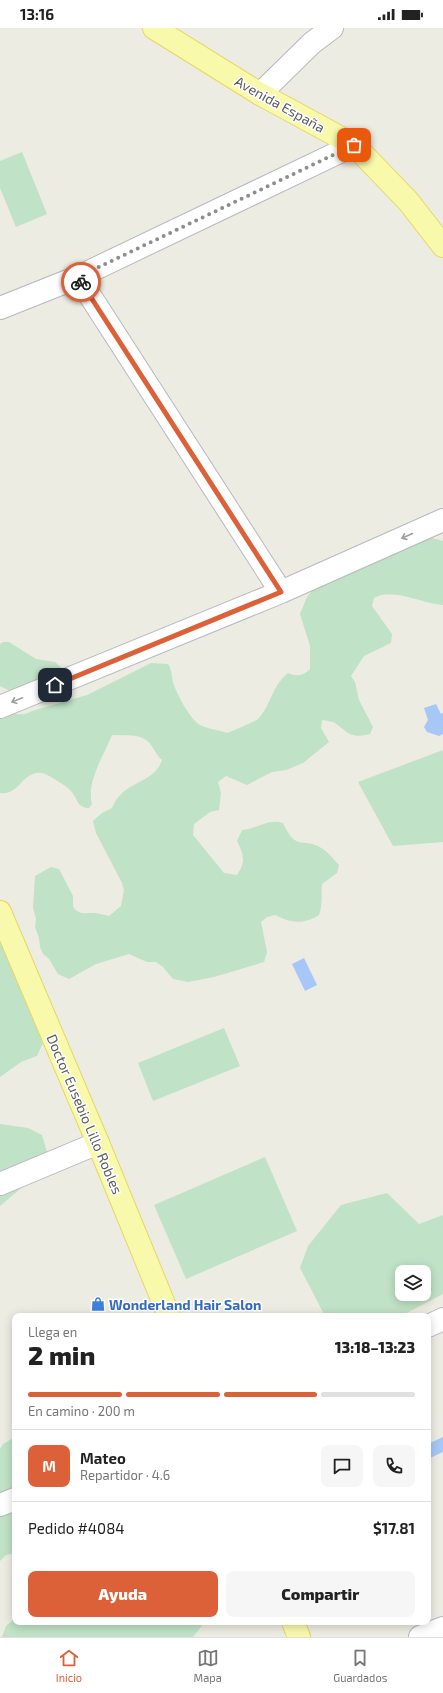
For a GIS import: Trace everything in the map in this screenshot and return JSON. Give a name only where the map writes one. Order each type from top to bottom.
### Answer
[{"type":"main road","name":"Avenida España","points":[[154,28],[260,94],[354,145],[408,201],[443,246]]},
{"type":"main road","name":"Doctor Eusebio Lillo Robles","points":[[0,912],[98,1143],[167,1313]]},
{"type":"main road","points":[[294,1625],[299,1637]]},
{"type":"street","points":[[260,94],[312,43],[332,28]]},
{"type":"street","points":[[0,308],[78,277],[354,145]]},
{"type":"street","points":[[78,277],[281,592]]},
{"type":"street","points":[[0,707],[281,592],[443,520]]},
{"type":"street","points":[[0,1184],[98,1143]]},
{"type":"street","points":[[431,1325],[443,1319]]},
{"type":"street","points":[[0,1505],[12,1499]]},
{"type":"street","points":[[420,1637],[443,1628]]},
{"type":"green space","points":[[22,152],[47,214],[16,227],[0,188],[0,161]]},
{"type":"green space","points":[[429,537],[443,541],[443,605],[390,594],[374,598],[372,606],[392,634],[391,643],[364,656],[351,676],[355,682],[359,700],[373,727],[370,734],[358,736],[350,734],[334,722],[322,720],[321,728],[329,742],[303,763],[286,770],[272,772],[247,785],[226,776],[218,782],[221,793],[219,810],[210,812],[194,824],[193,835],[224,873],[237,875],[242,866],[243,858],[237,841],[242,830],[267,823],[283,823],[288,832],[297,841],[310,843],[323,849],[339,865],[337,873],[322,884],[319,915],[302,922],[286,920],[275,915],[267,917],[261,922],[267,952],[264,962],[214,977],[188,982],[173,979],[163,967],[156,962],[147,962],[129,954],[96,964],[69,979],[58,974],[49,959],[43,954],[35,927],[36,919],[33,908],[35,876],[51,867],[59,869],[73,896],[73,907],[75,910],[80,912],[97,913],[109,916],[121,906],[124,890],[122,883],[96,833],[93,821],[102,813],[112,808],[117,799],[124,792],[152,774],[158,768],[162,760],[151,745],[143,738],[138,736],[112,735],[91,787],[92,804],[89,808],[85,808],[80,805],[71,791],[65,786],[42,773],[30,775],[12,791],[0,793],[0,706],[16,714],[28,713],[87,695],[151,663],[168,664],[176,690],[192,718],[200,725],[227,733],[230,732],[258,719],[263,713],[278,684],[288,673],[300,675],[310,669],[310,646],[300,614],[307,597],[312,591],[335,578]]},
{"type":"green space","points":[[3,642],[9,642],[36,659],[55,662],[64,670],[14,693],[0,686],[0,644]]},
{"type":"green space","points":[[443,750],[443,842],[393,846],[358,782]]},
{"type":"green space","points":[[0,902],[44,1041],[37,1056],[21,1062],[0,1077]]},
{"type":"green space","points":[[224,1028],[240,1066],[153,1101],[138,1063]]},
{"type":"green space","points":[[0,1124],[28,1128],[42,1135],[47,1152],[45,1168],[0,1206]]},
{"type":"green space","points":[[265,1157],[297,1231],[186,1279],[154,1205]]},
{"type":"green space","points":[[387,1193],[419,1224],[443,1215],[443,1294],[431,1300],[431,1265],[395,1265],[395,1301],[430,1301],[407,1313],[323,1313],[300,1268],[308,1246],[341,1205]]},
{"type":"green space","points":[[12,1439],[12,1554],[6,1555],[0,1561],[0,1449],[3,1444]]},
{"type":"green space","points":[[12,1621],[12,1625],[203,1625],[193,1637],[2,1637],[6,1626]]},
{"type":"water","points":[[436,704],[441,714],[443,713],[443,734],[439,736],[427,732],[424,727],[428,720],[424,708]]},
{"type":"water","points":[[304,958],[317,985],[305,991],[292,964]]},
{"type":"water","points":[[443,1437],[443,1452],[431,1458],[431,1443]]},
{"type":"way so far","points":[[81,282],[78,277],[354,145]]},
{"type":"place","name":"Wonderland Hair Salon","points":[[98,1304]]},
{"type":"route","points":[[55,685],[281,592],[81,282]]}]
